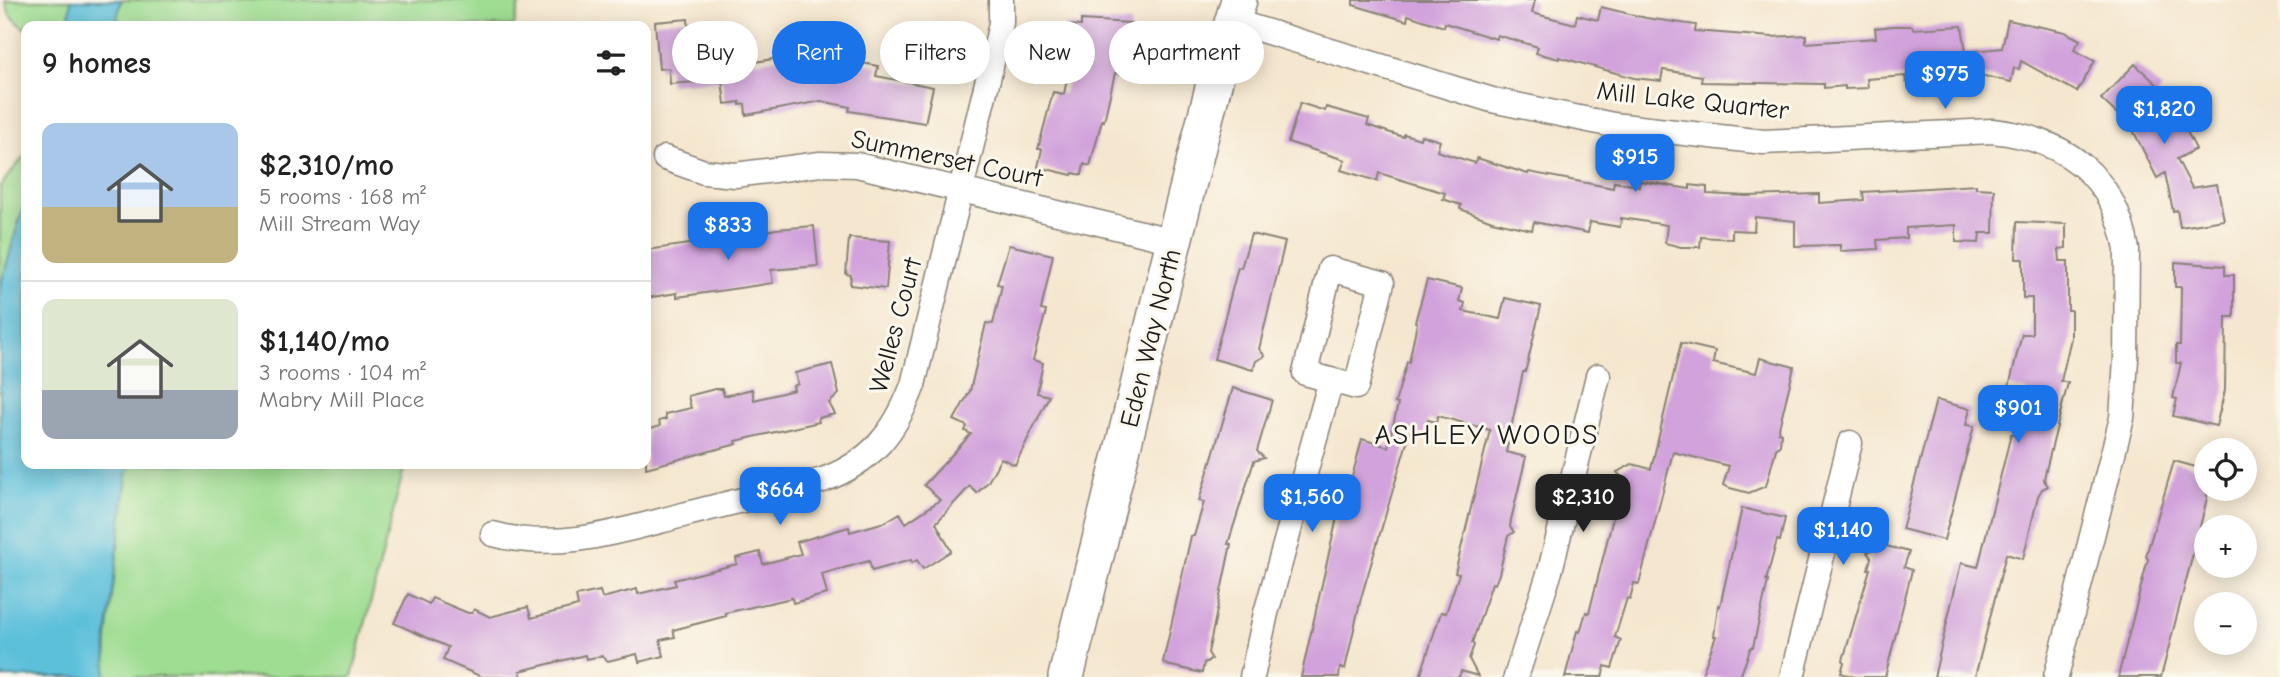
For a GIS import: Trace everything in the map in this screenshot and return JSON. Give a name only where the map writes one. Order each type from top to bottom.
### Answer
[{"type":"street","name":"Welles Court","points":[[494,534],[511,539],[551,542],[591,538],[823,480],[845,472],[884,440],[904,410],[913,385],[996,46],[1001,23],[1001,0]]},
{"type":"street","name":"Eden Way North","points":[[1066,677],[1174,241],[1236,10]]},
{"type":"street","name":"Mill Lake Quarter","points":[[1236,10],[1492,100],[1613,125],[1764,142],[1992,131],[2035,139],[2063,150],[2085,169],[2109,196],[2125,238],[2126,359],[2122,418],[2056,677]]},
{"type":"street","name":"Summerset Court","points":[[665,158],[704,172],[735,175],[820,163],[857,165],[1174,241]]},
{"type":"street","points":[[1330,270],[1382,283],[1356,387],[1331,380],[1305,373],[1330,270]]},
{"type":"street","points":[[1516,677],[1550,571],[1598,376]]},
{"type":"street","points":[[1252,677],[1266,613],[1331,380]]},
{"type":"street","points":[[1792,677],[1850,443]]},
{"type":"green space","points":[[5,0],[520,0],[515,21],[21,21],[21,25],[10,15]]},
{"type":"green space","points":[[21,160],[21,469],[404,469],[352,677],[0,677],[0,186]]},
{"type":"water","points":[[71,0],[121,0],[117,21],[69,21]]},
{"type":"water","points":[[21,214],[21,469],[129,469],[107,638],[106,677],[0,677],[0,287]]},
{"type":"building","points":[[1353,0],[1535,0],[1532,13],[1575,24],[1577,15],[1598,20],[1601,7],[1646,18],[1696,25],[1695,31],[1772,37],[1806,35],[1806,43],[1876,38],[1875,28],[1893,26],[1912,26],[1913,29],[1962,26],[1966,52],[2002,48],[2008,20],[2065,32],[2080,40],[2074,50],[2095,61],[2077,92],[2021,61],[2019,69],[2014,68],[2011,82],[1984,76],[1906,82],[1905,76],[1867,79],[1868,88],[1845,89],[1845,86],[1824,88],[1824,84],[1701,82],[1702,76],[1663,70],[1661,81],[1634,78],[1536,53],[1538,47],[1497,35],[1496,39],[1445,23],[1444,27],[1408,15],[1407,21],[1353,5]]},
{"type":"building","points":[[688,19],[672,21],[672,84],[669,68],[659,69],[655,22]]},
{"type":"building","points":[[1081,20],[1109,22],[1109,84],[1112,84],[1090,166],[1084,164],[1082,175],[1072,175],[1038,167],[1042,149],[1038,149],[1053,92],[1064,94],[1066,84],[1095,84],[1095,21]]},
{"type":"building","points":[[772,59],[772,84],[866,84],[866,64],[878,66],[876,76],[880,77],[880,84],[917,84],[933,87],[925,123],[849,111],[850,107],[821,101],[746,115],[745,104],[725,104],[722,84],[758,84],[758,62]]},
{"type":"building","points":[[2135,64],[2162,89],[2154,98],[2182,122],[2196,149],[2177,159],[2192,188],[2217,184],[2224,220],[2180,227],[2177,210],[2173,211],[2165,173],[2157,178],[2132,128],[2101,99]]},
{"type":"building","points":[[1300,103],[1325,111],[1326,107],[1369,119],[1367,125],[1403,137],[1404,134],[1420,139],[1421,135],[1440,141],[1437,151],[1475,163],[1477,158],[1528,174],[1529,172],[1613,188],[1614,182],[1639,186],[1640,181],[1690,189],[1690,185],[1707,187],[1707,194],[1819,194],[1819,203],[1864,200],[1863,192],[1976,185],[1976,188],[1994,189],[1993,233],[1980,233],[1979,243],[1956,242],[1956,225],[1906,228],[1906,238],[1877,240],[1878,249],[1840,251],[1840,245],[1795,246],[1795,221],[1755,217],[1754,231],[1732,230],[1732,239],[1701,237],[1700,247],[1681,247],[1665,243],[1667,225],[1621,218],[1620,227],[1590,222],[1588,233],[1534,222],[1532,230],[1492,221],[1460,209],[1461,205],[1443,199],[1445,193],[1379,173],[1377,181],[1341,170],[1345,160],[1288,142]]},
{"type":"building","points":[[2017,222],[2066,224],[2066,248],[2059,249],[2060,261],[2068,261],[2071,338],[2061,381],[2068,383],[2045,474],[2044,480],[2048,486],[2042,489],[2038,496],[2023,559],[2006,554],[1975,677],[1934,677],[1961,563],[1978,567],[2011,434],[2017,436],[2028,391],[2009,386],[2022,334],[2032,334],[2032,298],[2023,298],[2023,259],[2016,259]]},
{"type":"building","points":[[814,226],[818,266],[771,270],[773,283],[677,297],[677,293],[651,297],[651,249],[776,229]]},
{"type":"building","points":[[1251,234],[1285,242],[1259,349],[1265,356],[1256,361],[1253,370],[1214,359],[1238,267],[1241,268]]},
{"type":"building","points":[[849,238],[890,241],[886,289],[850,285],[851,275],[846,274]]},
{"type":"building","points":[[1009,245],[1053,255],[1041,310],[1046,311],[1033,360],[1043,363],[1037,393],[1049,396],[1015,465],[1001,458],[988,482],[977,493],[970,486],[936,523],[951,551],[923,569],[917,560],[912,563],[911,560],[872,571],[869,561],[822,574],[827,594],[793,603],[792,598],[725,613],[726,616],[673,630],[675,637],[660,640],[664,656],[639,662],[637,654],[608,661],[602,656],[586,659],[585,655],[520,671],[522,677],[482,677],[443,660],[448,647],[394,623],[408,594],[429,604],[432,598],[468,613],[472,613],[474,609],[490,617],[528,607],[531,618],[578,606],[576,596],[600,591],[602,598],[637,589],[638,594],[676,585],[674,580],[737,564],[736,558],[760,552],[763,564],[801,554],[797,542],[849,527],[850,532],[885,522],[900,513],[906,523],[940,500],[924,485],[971,434],[965,431],[967,426],[954,420],[970,391],[986,323],[993,324],[1002,285],[997,284]]},
{"type":"building","points":[[2175,262],[2225,266],[2225,275],[2234,275],[2234,317],[2226,317],[2225,390],[2216,426],[2173,416],[2177,399],[2173,398],[2181,363],[2176,363],[2176,345],[2180,345],[2181,287],[2175,287]]},
{"type":"building","points":[[1427,280],[1462,288],[1459,301],[1465,303],[1463,311],[1500,319],[1505,298],[1541,306],[1523,372],[1506,452],[1526,457],[1511,520],[1510,527],[1514,532],[1508,536],[1499,574],[1495,584],[1492,583],[1469,659],[1478,676],[1461,671],[1459,677],[1420,677],[1441,612],[1446,613],[1459,574],[1455,573],[1490,430],[1438,416],[1436,422],[1428,420],[1425,435],[1410,432],[1361,598],[1345,669],[1340,668],[1339,677],[1301,677],[1339,509],[1346,500],[1362,439],[1388,447],[1398,404],[1395,403],[1409,362],[1417,323],[1415,322]]},
{"type":"building","points":[[1681,343],[1715,351],[1713,363],[1756,373],[1760,358],[1794,367],[1778,432],[1781,433],[1780,445],[1776,449],[1766,486],[1749,493],[1730,488],[1723,485],[1729,466],[1673,452],[1639,584],[1634,583],[1630,599],[1627,598],[1615,637],[1621,640],[1612,668],[1605,666],[1602,677],[1565,677],[1577,631],[1580,632],[1586,612],[1589,613],[1623,479],[1617,472],[1632,464],[1651,469]]},
{"type":"building","points":[[832,364],[839,394],[829,403],[835,414],[818,418],[819,422],[736,441],[737,444],[651,467],[651,429],[660,426],[659,421],[666,419],[665,414],[691,408],[688,396],[715,389],[722,389],[724,396],[752,389],[754,400],[794,390],[793,386],[798,384],[795,373]]},
{"type":"building","points":[[1233,388],[1272,400],[1257,451],[1264,458],[1254,461],[1228,544],[1231,544],[1208,653],[1212,659],[1204,663],[1202,673],[1163,662],[1191,536],[1194,536],[1204,502],[1199,501]]},
{"type":"building","points":[[1936,400],[1970,409],[1966,425],[1974,426],[1944,540],[1902,529]]},
{"type":"building","points":[[2174,461],[2194,466],[2194,501],[2206,501],[2203,515],[2194,515],[2194,550],[2161,677],[2118,677],[2148,559],[2146,556]]},
{"type":"building","points":[[1742,508],[1785,518],[1780,541],[1777,540],[1766,581],[1753,647],[1740,677],[1701,677],[1716,636],[1718,605],[1720,606]]},
{"type":"building","points":[[1875,543],[1909,552],[1904,567],[1912,570],[1885,677],[1855,677],[1841,673],[1870,569],[1871,558],[1867,552],[1874,549]]},
{"type":"district","name":"ASHLEY WOODS","points":[[1487,434]]}]
